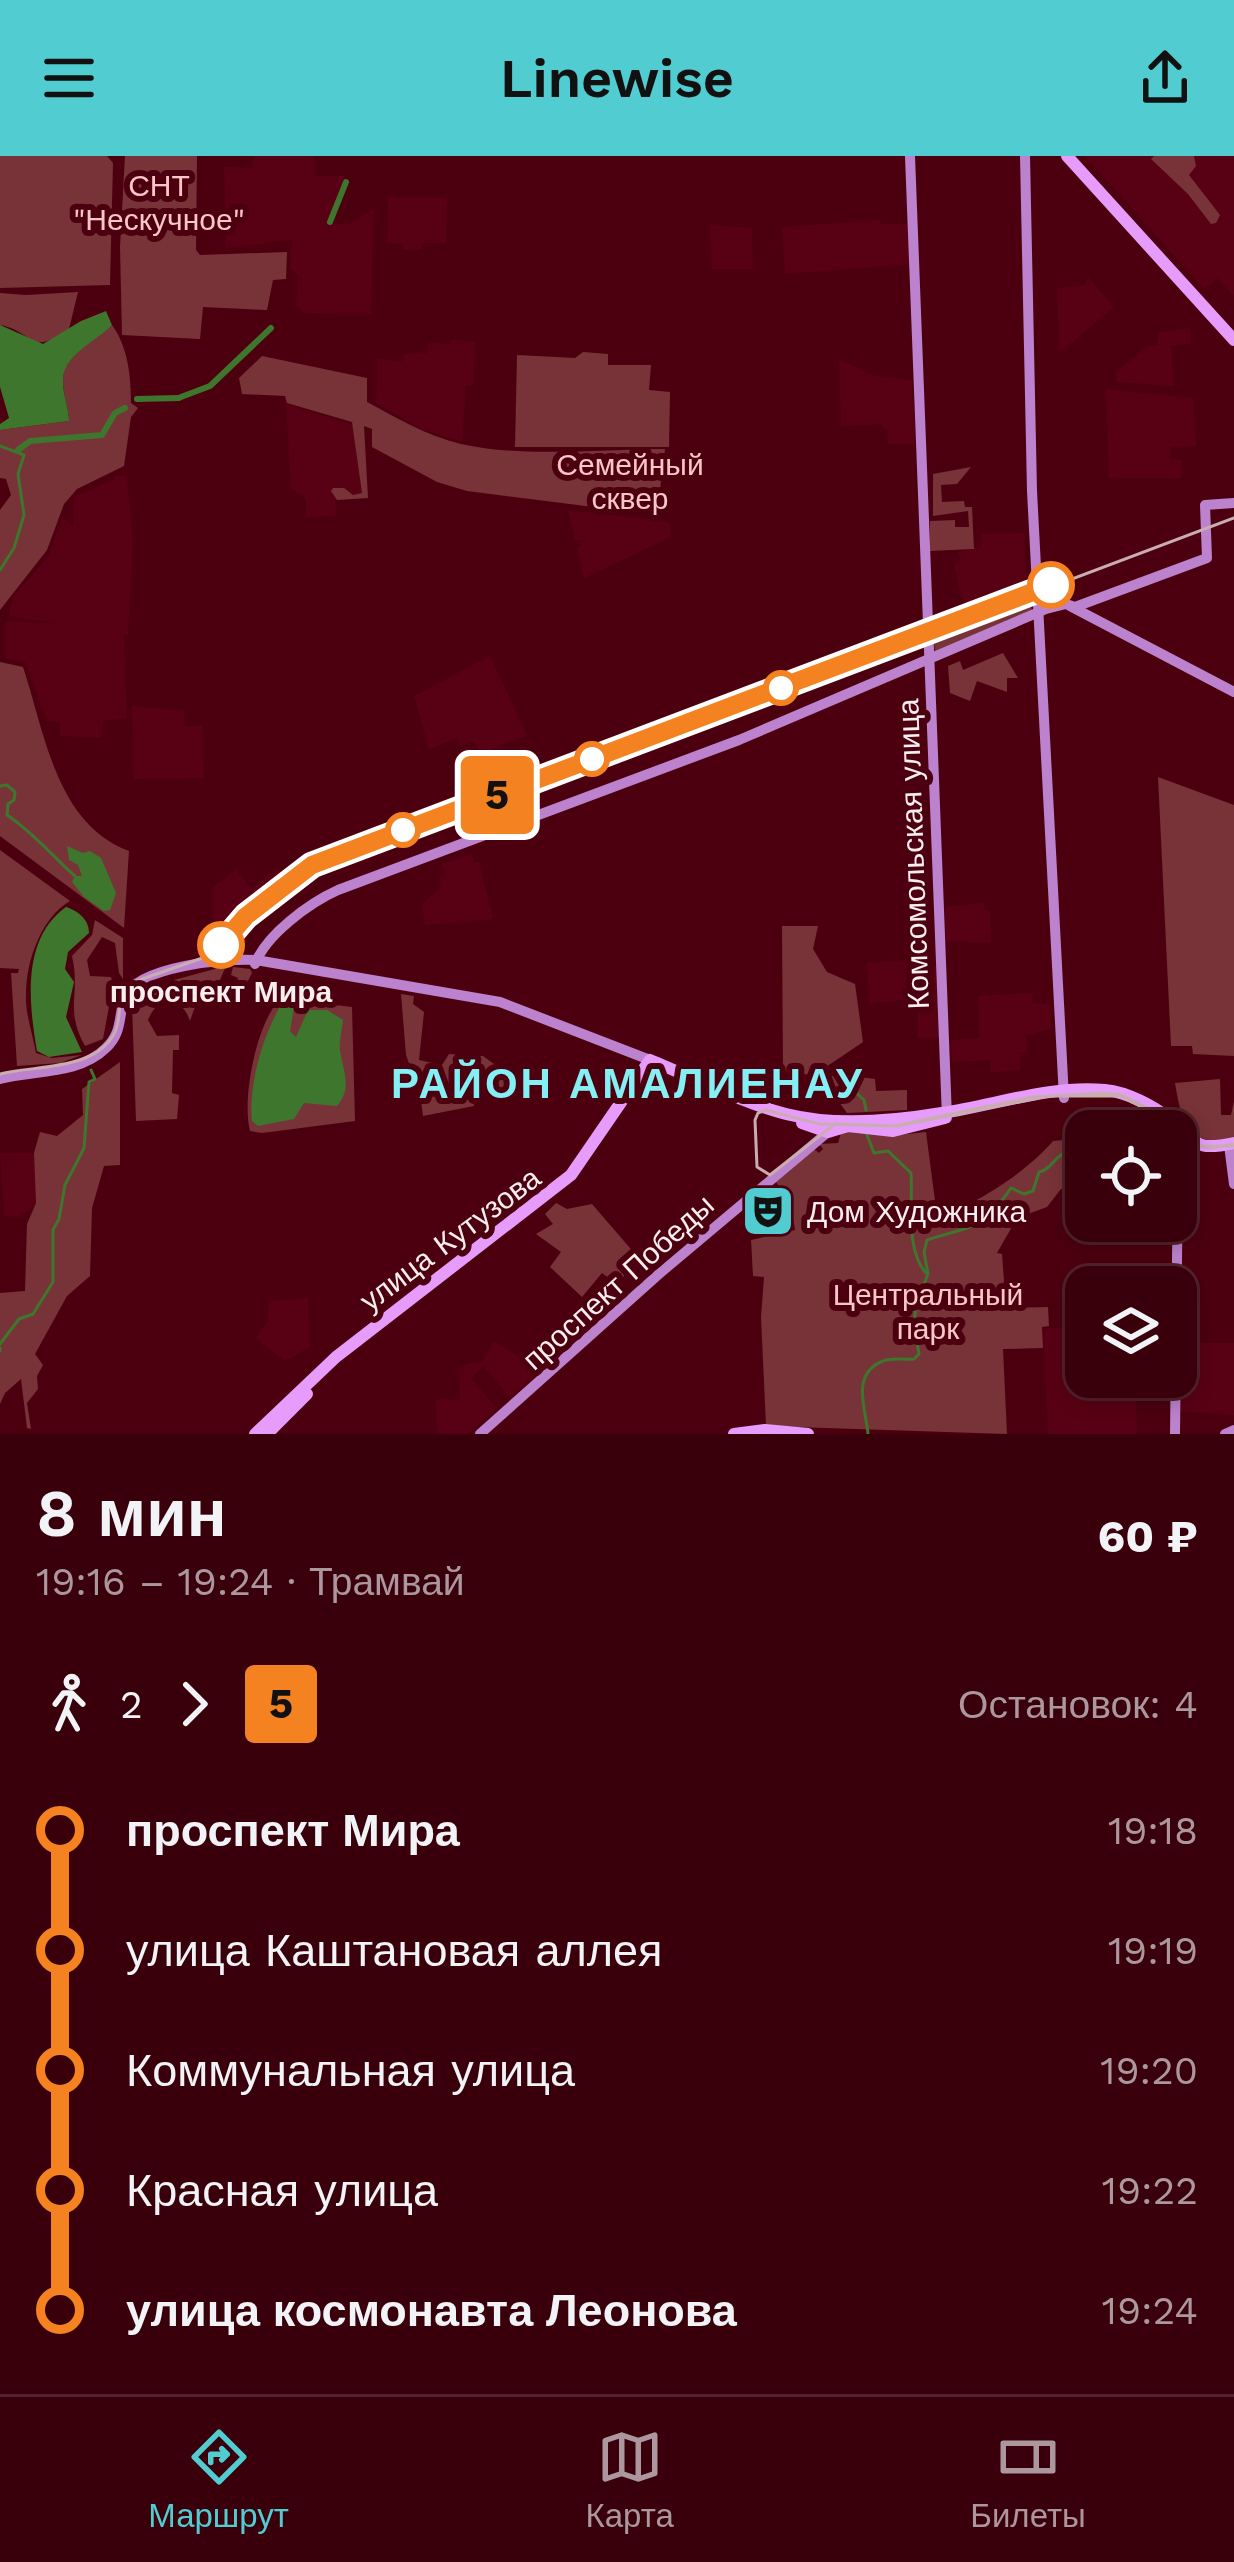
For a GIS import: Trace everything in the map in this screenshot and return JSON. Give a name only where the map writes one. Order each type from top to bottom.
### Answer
[{"type":"main road","name":"Комсомольская улица","points":[[910,156],[947,1115]]},
{"type":"main road","points":[[1025,156],[1033,491],[1064,1095]]},
{"type":"main road","points":[[1071,156],[1234,335]]},
{"type":"main road","points":[[157,975],[222,962],[257,961],[305,910],[338,890],[739,740],[1040,614],[1075,607],[1207,557],[1205,505],[1234,503]]},
{"type":"main road","points":[[1075,607],[1234,692]]},
{"type":"main road","points":[[0,1079],[71,1068],[105,1050],[120,1029],[127,992],[157,975],[202,962],[257,961],[499,1006],[771,1108],[818,1120],[828,1132]]},
{"type":"main road","points":[[651,1062],[828,1132],[848,1126],[903,1130],[1033,1094],[1117,1092],[1150,1110]]},
{"type":"main road","name":"улица Кутузова","points":[[255,1434],[336,1357],[572,1175],[651,1062]]},
{"type":"main road","name":"улица Кутузова","points":[[267,1434],[340,1363],[576,1180],[651,1062]]},
{"type":"main road","points":[[818,1120],[947,1115]]},
{"type":"main road","name":"проспект Победы","points":[[480,1434],[828,1132]]},
{"type":"main road","points":[[1197,1144],[1232,1146],[1234,1184]]},
{"type":"main road","points":[[1175,1434],[1177,1242]]},
{"type":"main road","points":[[734,1434],[765,1430],[808,1434]]},
{"type":"main road","points":[[1225,1434],[1234,1430]]},
{"type":"shaded area","points":[[254,156],[314,156],[315,176],[345,176],[327,224],[349,224],[374,209],[371,314],[305,313],[296,306],[298,275],[290,269],[292,240],[226,248],[224,167],[253,168]]},
{"type":"shaded area","points":[[1085,156],[1234,156],[1234,296],[1217,278],[1205,290]]},
{"type":"shaded area","points":[[388,197],[447,198],[446,243],[423,243],[422,249],[403,250],[403,244],[387,243]]},
{"type":"shaded area","points":[[879,220],[881,224],[908,224],[910,264],[785,274],[782,227]]},
{"type":"shaded area","points":[[710,225],[752,228],[753,269],[712,269]]},
{"type":"shaded area","points":[[1088,277],[1114,307],[1059,353],[1057,288],[1085,285]]},
{"type":"shaded area","points":[[106,311],[112,325],[74,357],[64,372],[69,421],[0,430],[9,418],[0,387],[0,325],[43,344]]},
{"type":"shaded area","points":[[1190,328],[1191,344],[1171,346],[1174,386],[1117,382],[1117,371],[1147,347],[1158,345],[1158,333]]},
{"type":"shaded area","points":[[451,340],[475,342],[462,442],[422,429],[376,403],[378,359],[403,361],[403,354],[427,353],[428,343],[451,344]]},
{"type":"shaded area","points":[[839,359],[875,376],[912,380],[915,444],[888,444],[888,432],[881,424],[841,426]]},
{"type":"shaded area","points":[[1106,389],[1193,398],[1196,446],[1170,447],[1171,459],[1181,460],[1182,478],[1109,478]]},
{"type":"shaded area","points":[[286,404],[363,428],[365,495],[335,497],[337,515],[306,518],[306,499],[291,488]]},
{"type":"shaded area","points":[[115,476],[127,476],[133,541],[128,635],[124,635],[127,719],[104,720],[101,738],[60,736],[60,722],[47,721],[26,663],[5,658],[5,621],[56,623],[9,616],[13,597],[48,557],[62,518],[73,526],[74,497]]},
{"type":"shaded area","points":[[568,510],[665,521],[670,524],[671,537],[584,578],[577,548],[580,540],[575,540]]},
{"type":"shaded area","points":[[1024,533],[1025,568],[1031,584],[991,599],[988,591],[968,604],[961,596],[954,564],[961,562],[958,552],[981,547],[982,534]]},
{"type":"shaded area","points":[[490,656],[527,735],[480,754],[474,741],[461,746],[457,738],[429,749],[414,696]]},
{"type":"shaded area","points":[[132,706],[184,711],[185,726],[202,726],[204,778],[134,779]]},
{"type":"shaded area","points":[[67,846],[101,858],[116,893],[110,910],[84,897],[72,882],[75,876],[82,876],[78,865],[69,860]]},
{"type":"shaded area","points":[[471,854],[479,862],[493,919],[425,925],[422,904],[441,887],[442,864]]},
{"type":"shaded area","points":[[277,867],[285,876],[234,923],[214,922],[213,887],[236,870],[252,889]]},
{"type":"shaded area","points":[[984,903],[990,911],[991,943],[946,941],[945,907]]},
{"type":"shaded area","points":[[66,907],[82,916],[89,928],[68,952],[65,969],[74,982],[66,1017],[82,1052],[49,1057],[37,1051],[32,973],[41,936]]},
{"type":"shaded area","points":[[909,960],[911,971],[936,966],[940,1038],[918,1038],[918,1010],[910,1009],[909,999],[870,1004],[867,963]]},
{"type":"shaded area","points":[[1032,993],[1033,1003],[1050,1005],[1051,1029],[1026,1035],[1027,1052],[1020,1052],[1020,1069],[991,1073],[990,1060],[952,1062],[951,1040],[979,1038],[979,996]]},
{"type":"shaded area","points":[[284,1000],[294,1007],[290,1031],[296,1037],[308,1010],[327,1010],[343,1020],[344,1093],[337,1106],[304,1103],[294,1119],[258,1126],[252,1121],[251,1106],[255,1075]]},
{"type":"shaded area","points":[[0,1153],[34,1153],[36,1203],[20,1217],[4,1216]]},
{"type":"shaded area","points":[[308,1298],[310,1347],[285,1361],[256,1338],[268,1321],[269,1301]]},
{"type":"shaded area","points":[[1049,1328],[1065,1328],[1065,1398],[1136,1398],[1137,1434],[1048,1434],[1044,1334]]},
{"type":"shaded area","points":[[494,1341],[538,1373],[510,1397],[483,1366],[471,1379],[497,1408],[468,1434],[437,1433],[436,1399],[460,1400],[459,1370],[482,1362]]},
{"type":"shaded area","points":[[1197,1343],[1234,1343],[1234,1415],[1179,1411],[1179,1398],[1197,1398]]},
{"type":"green space","name":"СНТ \"Нескучное\"","points":[[0,156],[107,156],[113,163],[110,285],[0,288]]},
{"type":"green space","points":[[125,156],[197,156],[196,250],[200,255],[287,252],[286,279],[273,280],[267,310],[203,307],[200,339],[122,335]]},
{"type":"green space","points":[[1194,156],[1196,166],[1189,175],[1220,215],[1216,223],[1211,224],[1151,159]]},
{"type":"green space","points":[[78,292],[69,329],[56,337],[39,342],[0,325],[0,293]]},
{"type":"green space","points":[[112,325],[128,362],[131,403],[138,408],[131,417],[124,466],[77,489],[64,504],[47,550],[0,610],[0,510],[11,495],[6,479],[0,478],[0,430],[69,421],[64,372],[74,356]]},
{"type":"green space","points":[[583,352],[608,354],[608,365],[651,365],[649,390],[670,392],[669,447],[515,447],[517,355],[575,358]]},
{"type":"green space","name":"Семейный сквер","points":[[262,356],[367,378],[367,402],[461,444],[536,452],[665,449],[657,515],[467,491],[437,482],[372,447],[372,429],[364,426],[368,498],[337,500],[333,488],[362,493],[352,422],[287,403],[285,396],[242,394],[239,378]]},
{"type":"green space","points":[[971,467],[957,484],[941,485],[942,502],[964,501],[965,507],[972,507],[974,549],[930,551],[930,521],[955,520],[955,527],[969,527],[968,511],[933,516],[933,474]]},
{"type":"green space","points":[[1028,598],[1032,610],[935,651],[933,634]]},
{"type":"green space","points":[[923,629],[923,636],[403,839],[396,836],[349,855],[281,893],[227,946],[223,936],[242,914],[276,883],[314,859],[867,646]]},
{"type":"green space","points":[[1003,653],[1018,678],[1007,678],[1007,692],[977,681],[970,701],[950,693],[948,666],[960,661],[963,670]]},
{"type":"green space","points":[[0,662],[23,667],[47,747],[69,798],[104,838],[129,851],[124,928],[0,836]]},
{"type":"green space","points":[[1158,777],[1234,805],[1234,1056],[1193,1054],[1192,1046],[1171,1046]]},
{"type":"green space","points":[[0,850],[70,901],[43,929],[27,982],[36,1053],[52,1058],[82,1055],[60,1063],[17,1066],[11,973],[19,969],[0,968]]},
{"type":"green space","points":[[95,920],[123,938],[123,979],[115,943],[102,937],[87,960],[90,976],[111,977],[113,985],[103,1039],[85,1046],[75,1022],[72,956],[92,935]]},
{"type":"green space","points":[[782,926],[818,926],[813,949],[827,972],[855,984],[863,1042],[826,1067],[824,1077],[783,1071]]},
{"type":"green space","points":[[226,966],[217,987],[235,990],[238,978],[231,975],[233,967],[252,973],[237,1002],[206,993],[190,1021],[182,1007],[170,1001],[153,1011],[148,1020],[157,1036],[179,1035],[179,1050],[173,1050],[177,1119],[136,1121],[132,1004],[144,988]]},
{"type":"green space","points":[[288,992],[302,1001],[352,1007],[355,1121],[250,1131],[248,1098],[254,1056],[268,1017]]},
{"type":"green space","points":[[401,994],[414,996],[413,1004],[424,1012],[419,1060],[442,1065],[449,1054],[483,1056],[509,1075],[503,1087],[473,1100],[474,1106],[423,1116],[406,1055]]},
{"type":"green space","points":[[120,1062],[120,1165],[104,1166],[92,1208],[90,1276],[67,1296],[35,1354],[43,1365],[37,1376],[38,1389],[27,1403],[31,1429],[27,1428],[21,1379],[0,1404],[0,1293],[25,1291],[27,1224],[36,1203],[34,1153],[40,1132],[57,1136],[83,1115],[82,1089]]},
{"type":"green space","points":[[830,1076],[875,1079],[876,1091],[907,1090],[907,1110],[847,1113],[831,1091]]},
{"type":"green space","points":[[1220,1079],[1221,1115],[1231,1115],[1234,1101],[1234,1140],[1197,1135],[1197,1110],[1181,1110],[1175,1083]]},
{"type":"green space","name":"Центральный парк","points":[[926,1132],[937,1216],[1000,1186],[1053,1141],[1065,1140],[1065,1189],[1047,1207],[1017,1218],[997,1253],[1002,1254],[1006,1308],[1048,1307],[1043,1348],[1003,1349],[1007,1434],[766,1426],[764,1277],[753,1276],[751,1240],[795,1230],[791,1205],[776,1182],[814,1149],[819,1153],[823,1149],[819,1144],[838,1143],[841,1133]]},
{"type":"green space","points":[[556,1203],[567,1209],[592,1204],[642,1262],[633,1264],[615,1283],[602,1273],[582,1297],[550,1267],[561,1252],[536,1234],[553,1224],[545,1214]]},
{"type":"waterway","points":[[330,222],[346,182]]},
{"type":"waterway","points":[[181,397],[210,386],[271,328]]},
{"type":"waterway","points":[[137,399],[179,398]]},
{"type":"waterway","points":[[18,450],[30,441],[102,435],[115,413],[125,408]]},
{"type":"waterway","points":[[0,446],[24,455],[18,474],[24,515],[14,548],[0,570]]},
{"type":"waterway","points":[[0,786],[15,792],[7,815],[75,876]]},
{"type":"waterway","points":[[0,1344],[19,1319],[33,1314],[53,1282],[53,1230],[65,1185],[84,1148],[89,1082],[95,1079],[91,1070]]},
{"type":"waterway","points":[[845,1082],[864,1100],[866,1110]]},
{"type":"waterway","points":[[867,1135],[874,1153],[888,1151],[911,1173],[913,1240],[927,1274]]},
{"type":"waterway","points":[[868,1434],[862,1393],[866,1374],[883,1361],[914,1359],[919,1354],[914,1325],[928,1274],[927,1240],[983,1219],[1011,1188],[1024,1194],[1033,1191],[1039,1172],[1065,1153]]},
{"type":"tram line","points":[[0,1074],[94,1054],[115,1032],[125,985],[211,955],[246,916],[312,865],[1234,518]]},
{"type":"tram line","name":"5","points":[[221,945],[246,916],[312,865],[1051,585]]},
{"type":"tram line","points":[[1234,1144],[1211,1148],[1195,1145],[1172,1121],[1122,1095],[1105,1093],[1033,1097],[894,1126],[819,1124],[766,1110],[755,1120],[757,1167],[770,1175],[835,1124],[898,1126],[1048,1096],[1120,1096],[1173,1123],[1196,1146],[1234,1146]]},
{"type":"place","name":"проспект Мира","points":[[221,945]]},
{"type":"place","name":"Дом Художника","points":[[768,1211]]},
{"type":"district","name":"РАЙОН АМАЛИЕНАУ","points":[[628,1083]]}]
